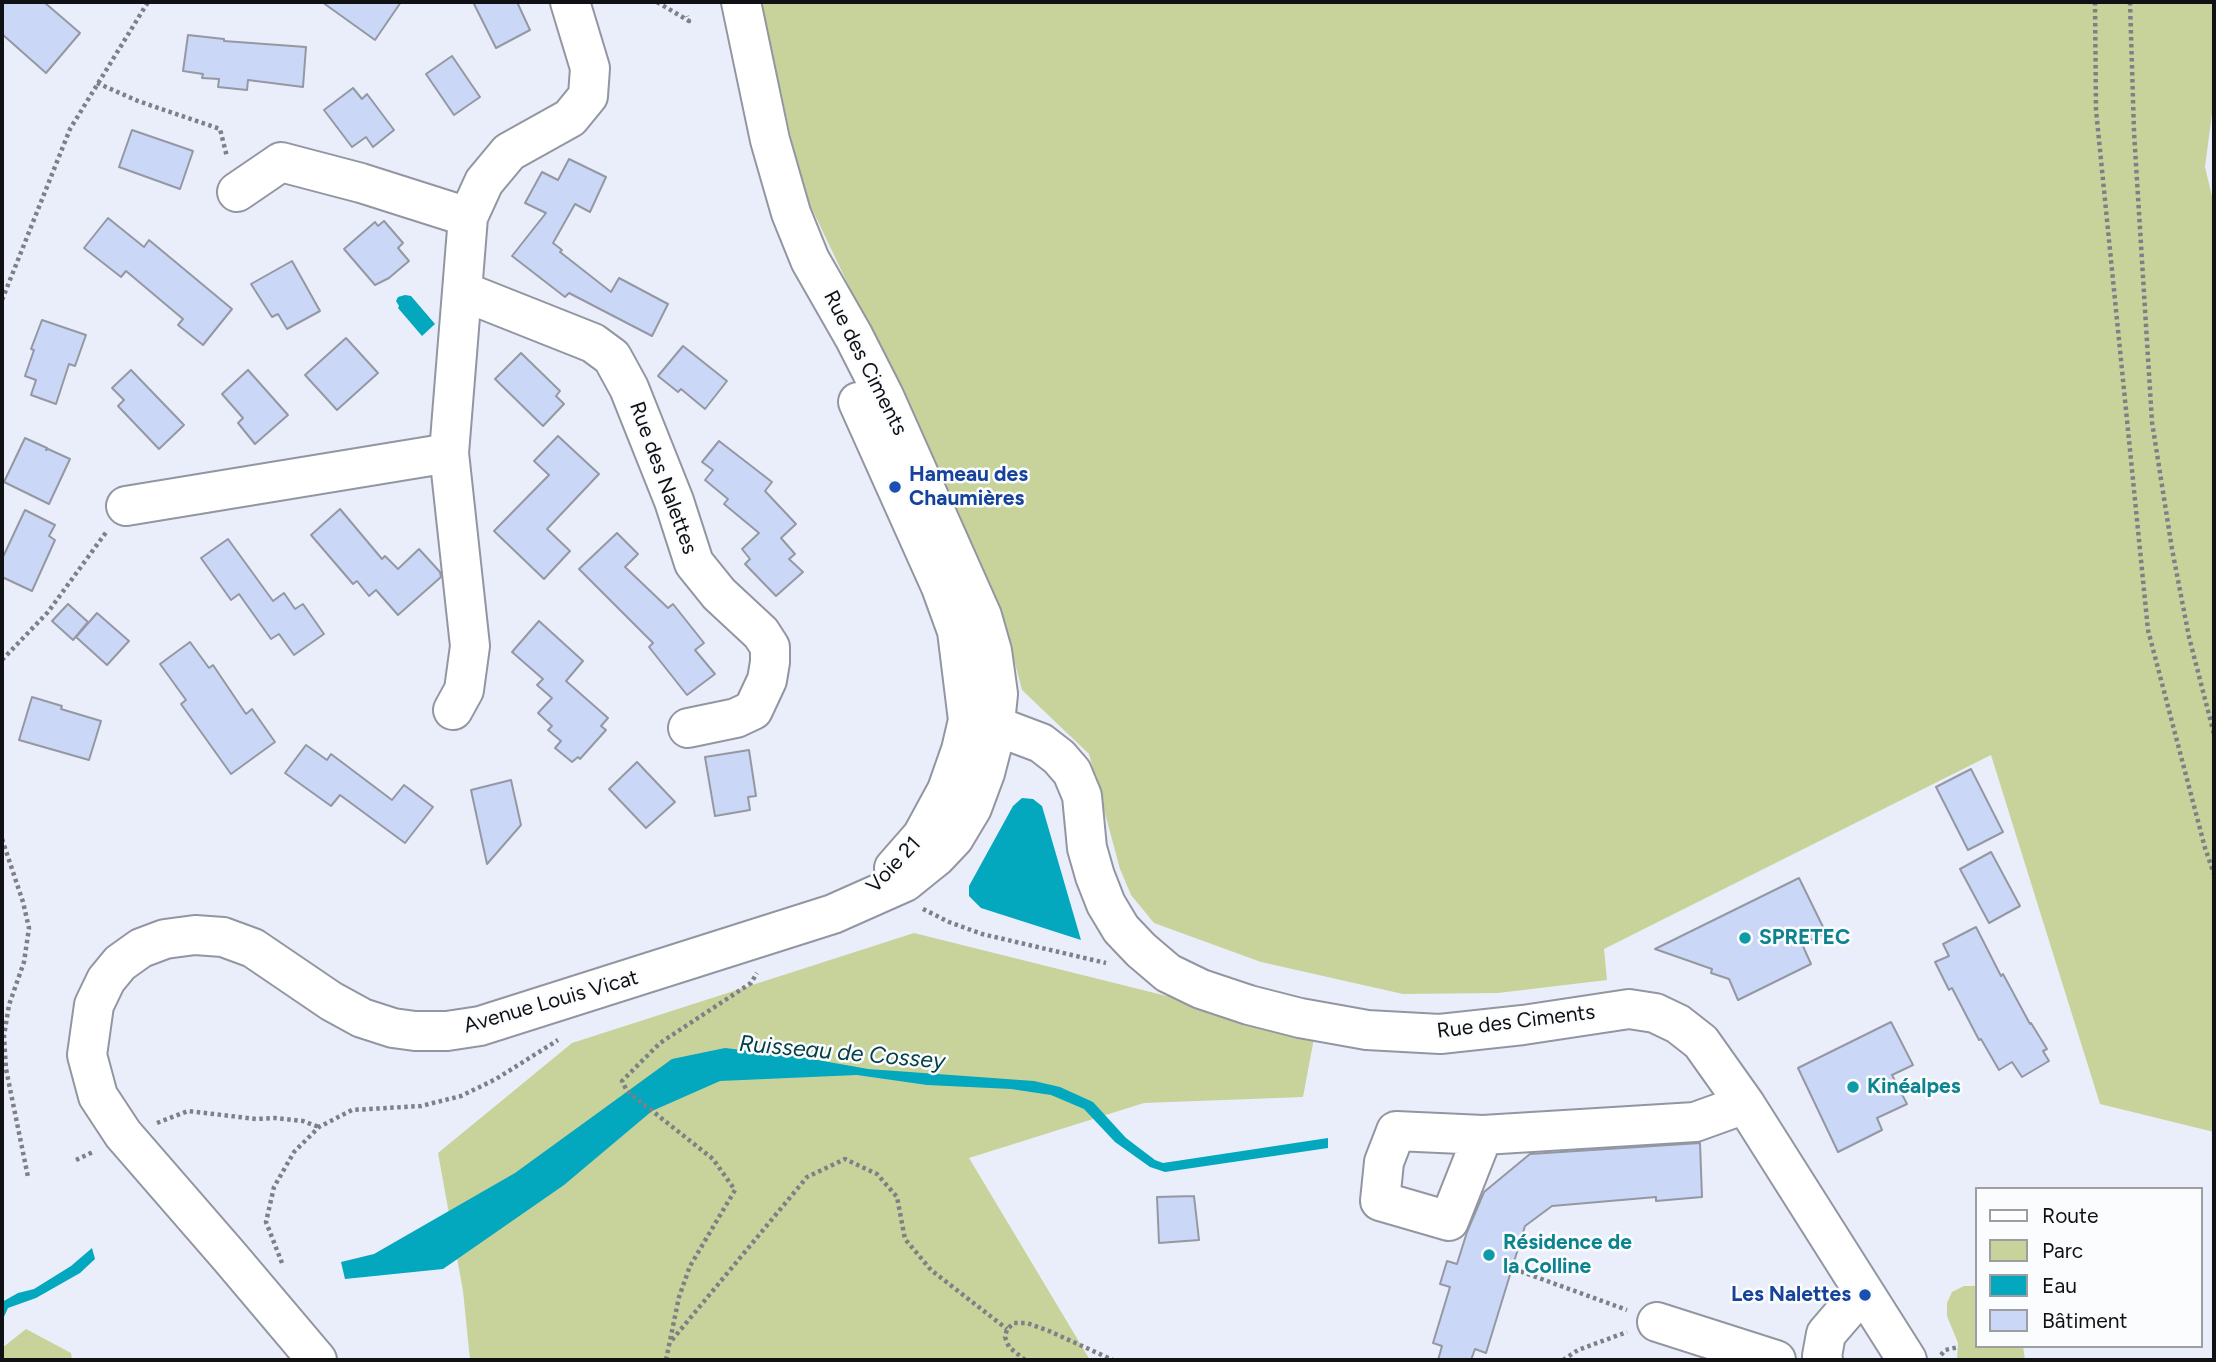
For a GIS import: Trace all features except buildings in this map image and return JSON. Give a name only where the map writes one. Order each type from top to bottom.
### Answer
[{"type":"street","points":[[453,710],[464,690],[470,646],[449,453],[468,217],[484,182],[509,152],[570,118],[588,96],[590,68],[570,2]]},
{"type":"street","name":"Rue des Ciments","points":[[741,2],[769,140],[791,214],[810,260],[855,337],[884,396],[982,616],[992,651],[998,694],[982,723]]},
{"type":"street","name":"Rue des Ciments","points":[[703,9],[769,219],[789,269],[846,374],[941,587],[957,631],[982,723]]},
{"type":"street","points":[[237,192],[281,162],[361,183],[468,217]]},
{"type":"street","name":"Rue des Nalettes","points":[[461,291],[593,343],[612,357],[629,388],[674,501],[694,563],[719,594],[761,633],[769,647],[770,662],[766,680],[753,710],[736,718],[688,728]]},
{"type":"street","points":[[126,506],[449,453]]},
{"type":"street","name":"Rue des Ciments","points":[[982,723],[1041,743],[1072,772],[1082,796],[1087,848],[1106,904],[1121,929],[1168,973],[1201,989],[1300,1018],[1367,1030],[1440,1034],[1629,1009],[1655,1013],[1678,1024],[1701,1042],[1745,1104],[1907,1360]]},
{"type":"street","name":"Voie 21","points":[[857,903],[898,864],[922,836],[947,790],[961,750],[982,723]]},
{"type":"street","name":"Avenue Louis Vicat","points":[[317,1360],[122,1134],[98,1096],[87,1055],[94,1005],[106,980],[120,963],[141,948],[165,939],[195,935],[223,937],[253,948],[331,1001],[362,1018],[393,1028],[447,1031],[480,1026],[742,944],[833,914],[857,903]]},
{"type":"street","points":[[1483,1135],[1695,1122],[1745,1104]]},
{"type":"street","points":[[1819,1359],[1826,1334],[1851,1305],[1865,1295]]},
{"type":"street","points":[[1657,1322],[1776,1360]]},
{"type":"path","points":[[2,300],[70,129],[148,2]]},
{"type":"path","points":[[657,2],[689,21],[703,9]]},
{"type":"path","points":[[2095,2],[2095,110],[2148,630],[2214,874]]},
{"type":"path","points":[[2130,2],[2134,132],[2152,422],[2189,637],[2214,734]]},
{"type":"path","points":[[97,83],[138,101],[220,129],[237,192]]},
{"type":"path","points":[[2,660],[48,612],[126,506]]},
{"type":"path","points":[[2,839],[29,928],[24,962],[9,1005],[4,1037],[6,1069],[28,1177]]},
{"type":"path","points":[[913,904],[949,922],[982,934],[1112,964]]},
{"type":"path","points":[[666,1360],[690,1266],[735,1190],[713,1159],[627,1091],[622,1081],[660,1043],[751,983],[762,966],[750,970]]},
{"type":"path","points":[[284,1266],[266,1222],[274,1187],[295,1152],[320,1127],[352,1110],[421,1106],[461,1096],[496,1079],[563,1037]]},
{"type":"path","points":[[151,1122],[158,1124],[188,1111],[303,1121],[320,1127]]},
{"type":"path","points":[[76,1160],[83,1157]]},
{"type":"path","points":[[670,1342],[807,1177],[845,1159],[877,1174],[897,1197],[905,1239],[931,1270],[1007,1329]]},
{"type":"path","points":[[1514,1269],[1657,1322]]},
{"type":"path","points":[[1563,1360],[1578,1350],[1657,1322]]},
{"type":"path","points":[[1025,1360],[1009,1348],[1005,1337],[1007,1329],[1014,1323],[1027,1323],[1113,1360]]},
{"type":"path","points":[[1935,1360],[1945,1350],[1959,1347]]},
{"type":"green space","points":[[761,2],[2214,2],[2214,98],[2205,167],[2214,205],[2214,1132],[2100,1104],[1991,755],[1604,949],[1607,980],[1498,993],[1403,994],[1261,962],[1154,923],[1131,895],[1120,869],[1089,754],[1022,690],[1002,614],[980,561],[802,188]]},
{"type":"green space","points":[[914,933],[1315,1033],[1303,1097],[1144,1103],[969,1158],[1090,1360],[470,1360],[463,1291],[438,1153],[572,1043]]},
{"type":"green space","points":[[1964,1286],[1974,1286],[1974,1348],[2023,1348],[2025,1360],[1957,1360],[1958,1343],[1947,1316],[1947,1303],[1952,1292]]},
{"type":"green space","points":[[26,1329],[71,1353],[72,1360],[2,1360],[2,1348]]},
{"type":"water","points":[[411,296],[435,324],[422,336],[398,308],[398,297]]},
{"type":"water","points":[[1022,798],[1033,799],[1042,806],[1081,940],[981,908],[969,896],[969,886],[1013,806]]},
{"type":"water","points":[[725,1048],[795,1056],[868,1069],[1034,1081],[1060,1087],[1093,1102],[1126,1138],[1163,1163],[1328,1138],[1328,1148],[1165,1172],[1150,1167],[1115,1142],[1084,1109],[1051,1095],[1011,1089],[927,1085],[857,1075],[720,1081],[652,1111],[564,1185],[443,1269],[345,1279],[341,1262],[374,1254],[515,1173],[672,1059]]},
{"type":"water","points":[[92,1248],[95,1259],[80,1273],[36,1298],[8,1308],[2,1321],[2,1302],[18,1293],[34,1289],[71,1266]]},
{"type":"place","name":"Hameau des Chaumières","points":[[895,487]]},
{"type":"place","name":"SPRETEC","points":[[1745,938]]},
{"type":"place","name":"Kinéalpes","points":[[1853,1087]]},
{"type":"place","name":"Résidence de la Colline","points":[[1489,1255]]},
{"type":"place","name":"Les Nalettes","points":[[1865,1295]]},
{"type":"water label","name":"Ruisseau de Cossey","points":[[842,1053]]}]
